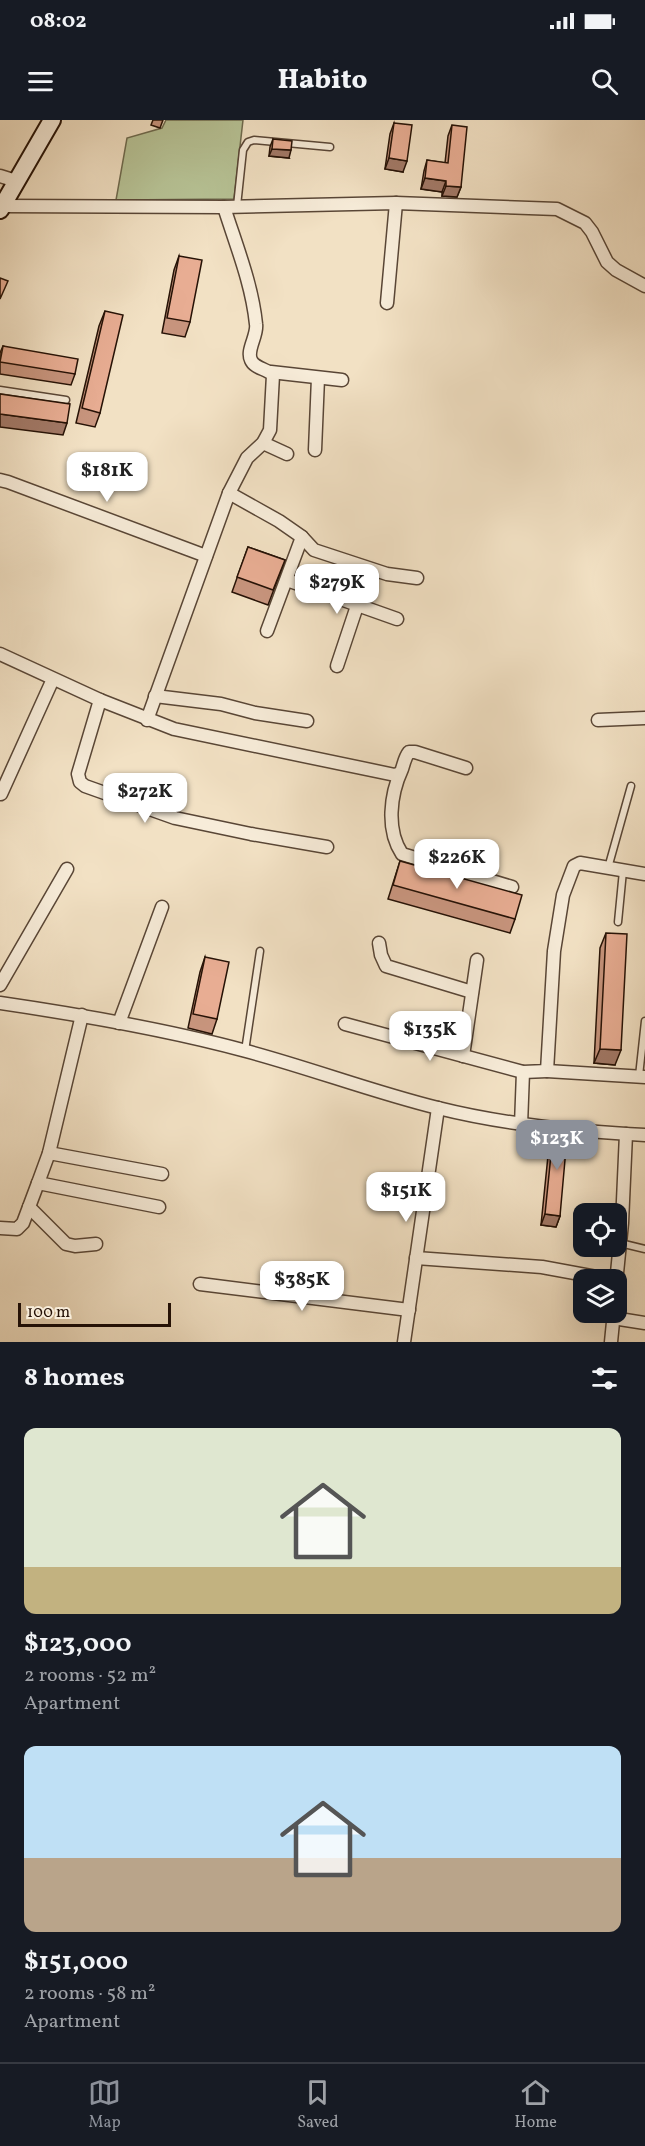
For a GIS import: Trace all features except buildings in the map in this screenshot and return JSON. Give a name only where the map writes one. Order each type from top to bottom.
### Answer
[{"type":"main road","points":[[1,208],[8,179],[52,120]]},
{"type":"street","points":[[387,303],[396,203]]},
{"type":"street","points":[[1,208],[231,207],[396,203],[557,209],[585,223],[607,262],[616,270],[645,286]]},
{"type":"street","points":[[231,207],[253,302],[257,330],[250,358],[255,365],[271,372],[342,380]]},
{"type":"street","points":[[147,720],[229,493],[247,458],[263,443],[270,430],[273,375],[271,372]]},
{"type":"street","points":[[315,450],[318,378]]},
{"type":"street","points":[[263,443],[287,454]]},
{"type":"street","points":[[0,480],[206,556]]},
{"type":"street","points":[[229,493],[279,521],[302,537],[314,550],[387,574],[417,578]]},
{"type":"street","points":[[267,631],[302,537]]},
{"type":"street","points":[[287,580],[397,619]]},
{"type":"street","points":[[337,666],[357,606]]},
{"type":"street","points":[[0,654],[100,700],[174,729],[399,774]]},
{"type":"street","points":[[1,794],[53,679]]},
{"type":"street","points":[[155,696],[221,705],[307,721]]},
{"type":"street","points":[[100,700],[78,774],[80,782],[85,786],[175,818],[327,847]]},
{"type":"street","points":[[598,720],[645,718]]},
{"type":"street","points":[[466,768],[409,752],[399,774],[391,813],[396,846],[402,854],[512,887]]},
{"type":"street","points":[[547,1071],[554,951],[563,895],[574,866],[576,864],[645,874]]},
{"type":"street","points":[[0,985],[67,869]]},
{"type":"street","points":[[119,1023],[162,908]]},
{"type":"street","points":[[379,943],[386,966],[472,992]]},
{"type":"street","points":[[464,1056],[477,960]]},
{"type":"street","points":[[0,1003],[119,1023],[245,1051],[360,1087],[438,1108],[521,1125],[645,1136]]},
{"type":"street","points":[[0,1228],[17,1229],[23,1223],[49,1153],[82,1016]]},
{"type":"street","points":[[345,1024],[523,1072],[547,1071],[642,1077]]},
{"type":"street","points":[[521,1125],[523,1072]]},
{"type":"street","points":[[404,1342],[438,1108]]},
{"type":"street","points":[[622,1203],[626,1134]]},
{"type":"street","points":[[49,1153],[162,1173]]},
{"type":"street","points":[[38,1184],[159,1207]]},
{"type":"street","points":[[29,1207],[66,1244],[75,1246],[96,1244]]},
{"type":"street","points":[[416,1258],[542,1267],[573,1273]]},
{"type":"street","points":[[200,1284],[409,1310]]},
{"type":"street","points":[[627,1318],[645,1323]]},
{"type":"street","points":[[611,1342],[612,1323]]},
{"type":"lane","points":[[231,207],[243,150],[248,142],[254,140],[330,147]]},
{"type":"lane","points":[[0,390],[66,400]]},
{"type":"lane","points":[[608,868],[631,786]]},
{"type":"lane","points":[[618,922],[624,870]]},
{"type":"lane","points":[[245,1051],[260,951]]},
{"type":"lane","points":[[642,1077],[645,1021]]},
{"type":"lane","points":[[627,1245],[645,1249]]},
{"type":"green space","points":[[166,120],[243,120],[234,199],[116,200],[127,138],[162,128]]}]
